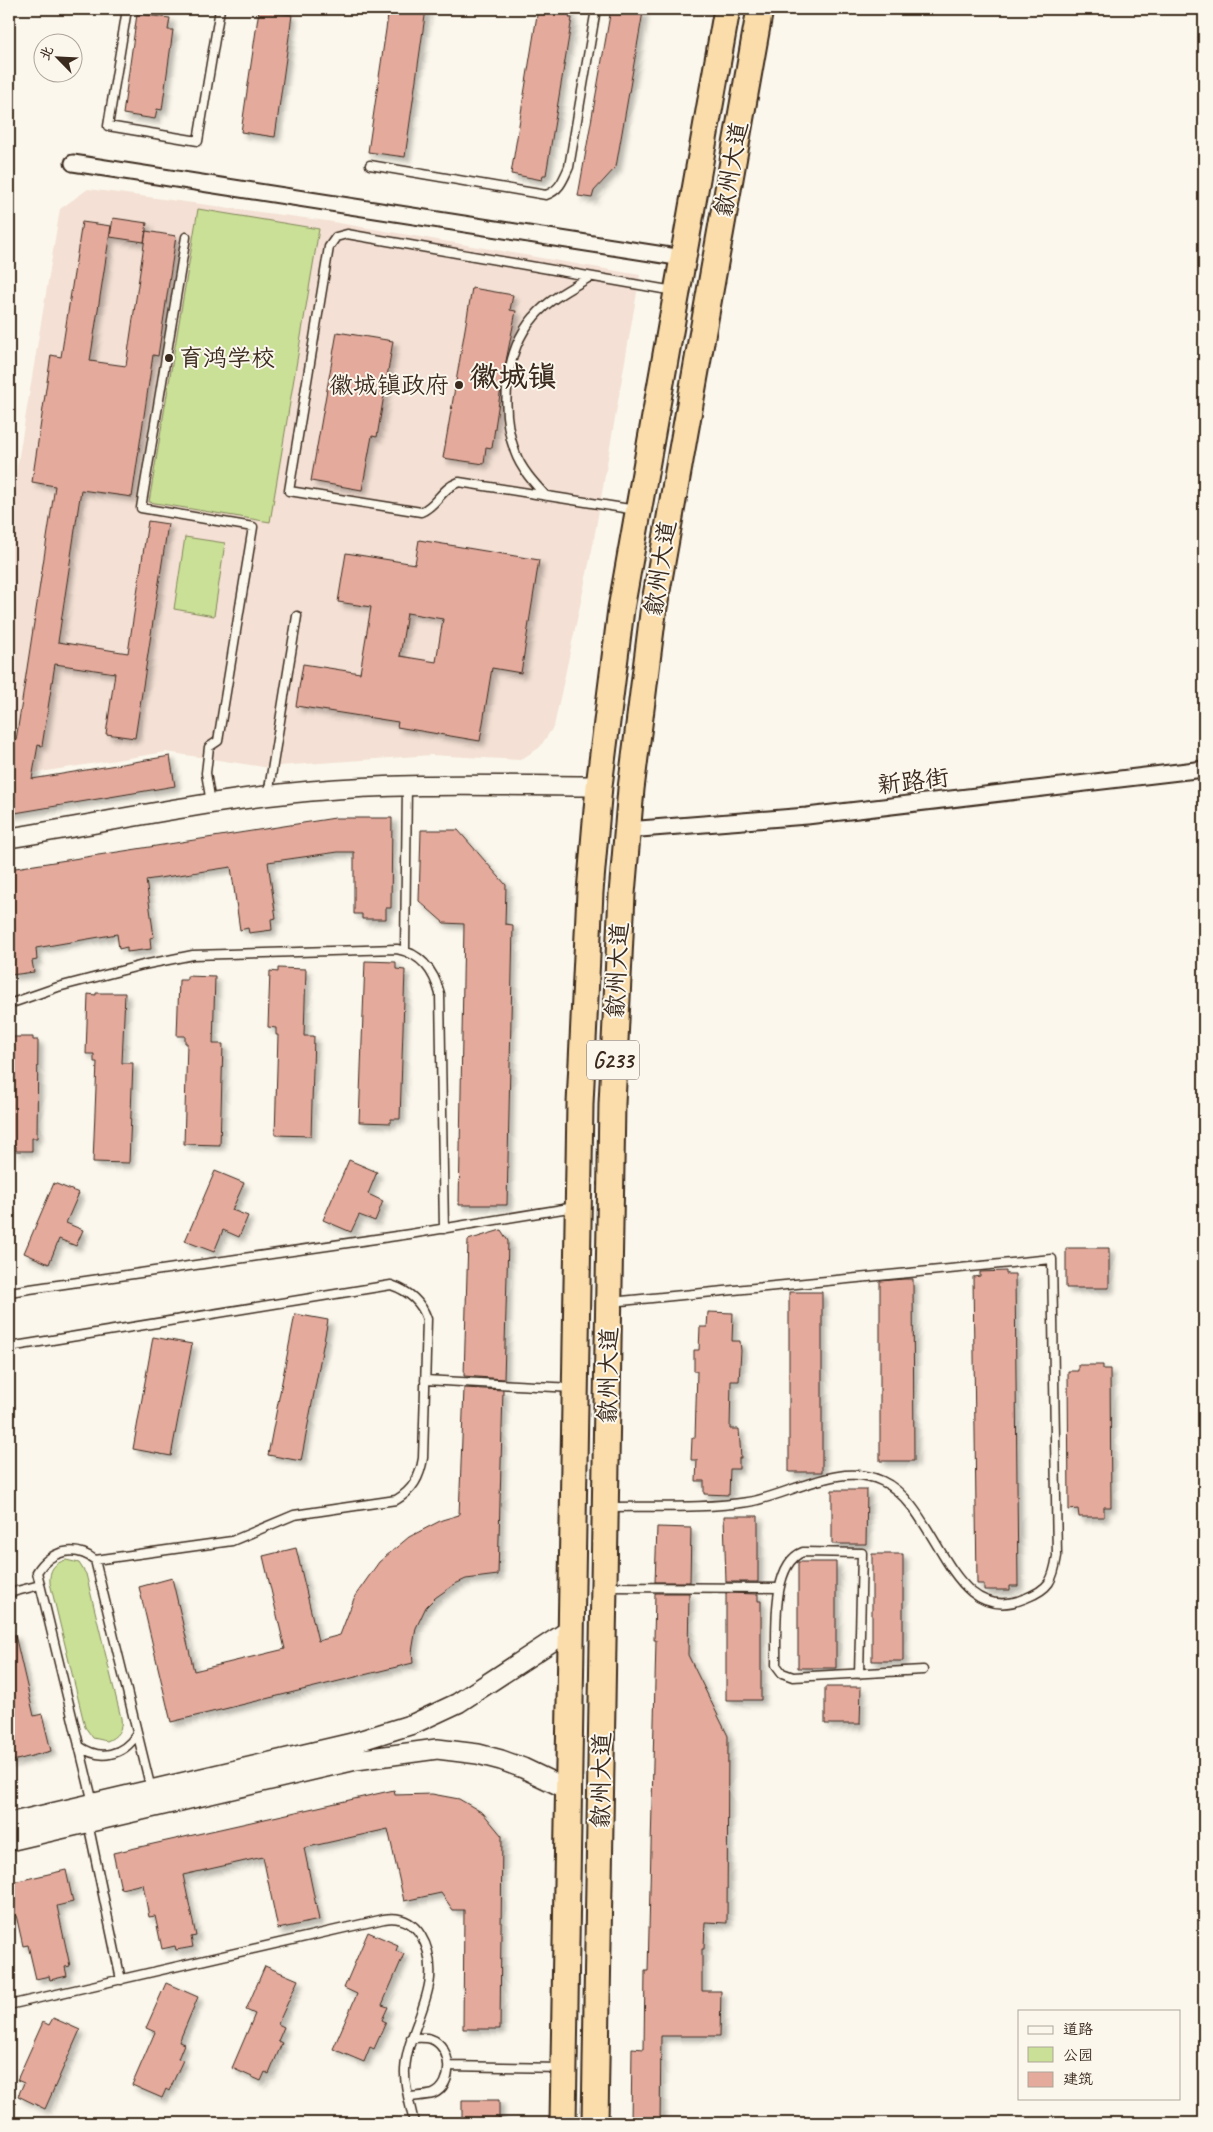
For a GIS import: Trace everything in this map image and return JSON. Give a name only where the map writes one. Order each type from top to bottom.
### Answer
[{"type":"highway","name":"歙州大道","points":[[563,2123],[583,998],[599,786],[621,609],[637,510],[728,9]]},
{"type":"highway","name":"歙州大道","points":[[595,2123],[615,1009],[627,830],[641,701],[665,536],[760,9]]},
{"type":"street","points":[[73,163],[683,258]]},
{"type":"street","name":"新路街","points":[[627,830],[807,816],[1204,769]]},
{"type":"street","points":[[9,838],[211,804],[322,790],[407,786],[599,786]]},
{"type":"street","points":[[9,1823],[352,1742],[413,1724],[458,1703],[572,1629]]},
{"type":"street","points":[[9,1841],[356,1760],[436,1749],[478,1754],[501,1760],[523,1768],[569,1790]]},
{"type":"lane","points":[[127,9],[108,126],[198,140],[220,9]]},
{"type":"lane","points":[[370,165],[546,195],[555,192],[562,185],[569,167],[596,9]]},
{"type":"lane","points":[[637,510],[459,482],[444,490],[434,506],[421,512],[289,491],[330,247],[336,238],[347,234],[676,292]]},
{"type":"lane","points":[[186,237],[142,508],[253,527],[218,741],[209,747],[206,773],[211,804]]},
{"type":"lane","points":[[546,496],[534,483],[515,454],[506,417],[509,378],[517,348],[533,318],[553,300],[590,276]]},
{"type":"lane","points":[[268,796],[297,616]]},
{"type":"lane","points":[[405,951],[407,786]]},
{"type":"lane","points":[[9,1004],[58,987],[143,965],[193,955],[397,949],[405,951],[421,960],[428,967],[440,994],[444,1228]]},
{"type":"lane","points":[[9,1292],[444,1228],[578,1206]]},
{"type":"lane","points":[[605,1507],[724,1505],[749,1502],[843,1474],[863,1474],[884,1482],[905,1497],[968,1590],[985,1602],[1012,1604],[1043,1591],[1055,1569],[1057,1556],[1052,1259],[609,1303]]},
{"type":"lane","points":[[9,1347],[391,1285],[408,1292],[424,1311],[427,1319],[421,1469],[411,1489],[396,1500],[294,1515],[232,1541],[95,1560],[81,1552],[64,1551],[42,1564],[37,1572],[93,1803]]},
{"type":"lane","points":[[425,1380],[575,1388]]},
{"type":"lane","points":[[859,1674],[862,1553],[803,1552],[797,1554],[786,1565],[778,1588],[776,1665],[782,1673],[793,1677],[859,1674],[923,1670]]},
{"type":"lane","points":[[95,1560],[151,1789]]},
{"type":"lane","points":[[9,1593],[40,1584]]},
{"type":"lane","points":[[604,1587],[778,1588]]},
{"type":"lane","points":[[79,1746],[96,1754],[115,1754],[132,1743],[137,1734]]},
{"type":"lane","points":[[88,1823],[120,1980]]},
{"type":"lane","points":[[9,2006],[384,1919],[400,1918],[419,1931],[430,1964],[427,1992],[411,2038],[405,2072],[414,2123]]},
{"type":"lane","points":[[409,2097],[434,2094],[445,2082],[448,2066],[445,2052],[436,2041],[430,2038],[411,2038]]},
{"type":"lane","points":[[448,2066],[564,2068]]},
{"type":"shaded area","points":[[88,189],[327,221],[640,275],[592,550],[554,726],[539,748],[520,760],[431,755],[264,767],[166,752],[9,777],[9,516],[60,209]]},
{"type":"green space","points":[[198,209],[319,229],[270,522],[149,502]]},
{"type":"green space","points":[[185,537],[225,543],[214,616],[174,609]]},
{"type":"green space","points":[[66,1560],[79,1563],[86,1574],[121,1718],[121,1726],[118,1732],[107,1741],[93,1738],[85,1727],[50,1583],[50,1574],[53,1568],[58,1563]]},
{"type":"building","points":[[389,9],[426,9],[405,157],[368,152]]},
{"type":"building","points":[[538,9],[571,9],[569,18],[572,18],[546,175],[543,175],[542,180],[511,174]]},
{"type":"building","points":[[611,9],[643,12],[616,167],[594,191],[592,198],[578,196]]},
{"type":"building","points":[[259,10],[292,15],[275,137],[241,132]]},
{"type":"building","points":[[137,14],[170,18],[168,30],[173,30],[162,110],[157,109],[155,119],[123,114]]},
{"type":"building","points":[[113,218],[147,223],[144,242],[110,237]]},
{"type":"building","points":[[82,222],[111,226],[90,361],[126,366],[146,231],[176,236],[158,356],[153,355],[132,497],[81,490],[58,642],[128,653],[148,521],[168,524],[135,738],[106,734],[115,673],[55,664],[42,746],[38,745],[32,779],[170,756],[175,786],[9,814],[9,741],[16,740],[55,486],[32,482],[51,355],[61,357]]},
{"type":"building","points":[[472,288],[513,295],[510,310],[516,311],[502,381],[492,448],[486,447],[484,464],[443,458]]},
{"type":"building","points":[[337,332],[393,341],[377,437],[372,436],[362,490],[311,481]]},
{"type":"building","points":[[419,540],[539,560],[521,673],[492,668],[480,741],[397,727],[398,722],[296,706],[303,664],[360,673],[371,607],[338,602],[346,553],[415,564]],"holes":[[[407,613],[443,619],[436,662],[400,656]]]},
{"type":"building","points":[[335,818],[392,818],[391,908],[386,908],[386,919],[362,919],[362,914],[354,914],[354,852],[338,852],[268,862],[276,918],[271,919],[272,930],[249,933],[248,928],[240,930],[231,867],[146,880],[154,937],[150,938],[151,949],[127,952],[127,947],[119,949],[117,934],[36,948],[37,960],[32,961],[34,972],[11,975],[9,869]]},
{"type":"building","points":[[421,830],[458,830],[506,885],[505,924],[513,925],[507,1205],[459,1205],[464,924],[444,923],[419,901]]},
{"type":"building","points":[[365,961],[396,962],[396,969],[405,970],[400,1119],[391,1119],[391,1123],[359,1122]]},
{"type":"building","points":[[278,968],[306,969],[304,1036],[314,1036],[311,1136],[275,1135],[278,1035],[276,1035],[276,1028],[268,1027],[270,971],[278,972]]},
{"type":"building","points":[[187,976],[215,977],[213,1044],[223,1044],[220,1145],[184,1144],[187,1043],[185,1043],[185,1036],[177,1036],[179,980],[187,980]]},
{"type":"building","points":[[96,993],[125,993],[122,1063],[133,1063],[129,1163],[93,1162],[97,1062],[94,1062],[94,1054],[86,1054],[88,994],[96,995]]},
{"type":"building","points":[[9,1037],[33,1037],[33,1040],[38,1040],[37,1138],[32,1138],[32,1151],[16,1151],[16,1146],[9,1146]]},
{"type":"building","points":[[349,1160],[377,1172],[368,1194],[383,1201],[375,1221],[359,1215],[351,1232],[323,1220]]},
{"type":"building","points":[[215,1171],[244,1183],[232,1210],[248,1216],[239,1237],[223,1230],[214,1252],[185,1241]]},
{"type":"building","points":[[54,1183],[79,1193],[66,1223],[83,1230],[76,1246],[59,1239],[49,1264],[24,1253]]},
{"type":"building","points":[[501,1230],[508,1241],[504,1379],[464,1376],[468,1240]]},
{"type":"building","points":[[1066,1248],[1109,1248],[1109,1288],[1066,1288]]},
{"type":"building","points":[[1006,1271],[1006,1274],[1015,1274],[1018,1586],[1010,1586],[1010,1590],[984,1590],[984,1584],[977,1584],[973,1277],[980,1276],[980,1272]]},
{"type":"building","points":[[913,1279],[914,1461],[880,1461],[880,1281]]},
{"type":"building","points":[[789,1292],[822,1292],[822,1472],[789,1472]]},
{"type":"building","points":[[708,1312],[733,1313],[732,1341],[740,1341],[739,1381],[731,1381],[730,1429],[739,1429],[741,1458],[739,1458],[739,1469],[730,1469],[729,1495],[704,1494],[704,1481],[696,1481],[697,1460],[691,1460],[692,1438],[695,1438],[697,1371],[694,1371],[694,1350],[699,1350],[700,1327],[707,1327]]},
{"type":"building","points":[[295,1314],[328,1320],[301,1461],[268,1455]]},
{"type":"building","points":[[153,1337],[192,1344],[171,1456],[133,1449]]},
{"type":"building","points":[[1078,1365],[1103,1365],[1103,1369],[1110,1369],[1111,1507],[1104,1507],[1104,1517],[1079,1517],[1078,1509],[1069,1510],[1068,1371],[1078,1371]]},
{"type":"building","points":[[464,1388],[503,1390],[498,1575],[466,1579],[435,1598],[426,1607],[416,1628],[412,1652],[413,1663],[171,1722],[139,1587],[172,1578],[194,1671],[285,1649],[263,1556],[296,1548],[318,1641],[340,1635],[355,1596],[379,1562],[409,1537],[442,1520],[459,1515]]},
{"type":"building","points":[[832,1490],[867,1490],[866,1544],[832,1544]]},
{"type":"building","points":[[724,1516],[758,1516],[758,1582],[726,1582]]},
{"type":"building","points":[[657,1527],[691,1528],[690,1582],[655,1582]]},
{"type":"building","points":[[872,1554],[903,1554],[903,1661],[872,1661]]},
{"type":"building","points":[[798,1562],[836,1562],[836,1668],[798,1668]]},
{"type":"building","points":[[655,1593],[689,1593],[688,1655],[728,1736],[727,1923],[705,1922],[704,1949],[702,1949],[702,1991],[721,1991],[720,2036],[661,2036],[660,2123],[631,2123],[632,2048],[644,2049],[645,1971],[648,1971],[656,1640],[654,1640]]},
{"type":"building","points":[[726,1593],[758,1594],[758,1601],[761,1601],[761,1700],[726,1700]]},
{"type":"building","points":[[9,1635],[15,1635],[34,1716],[42,1714],[51,1751],[9,1762]]},
{"type":"building","points":[[825,1687],[861,1687],[860,1724],[825,1724]]},
{"type":"building","points":[[394,1790],[395,1795],[432,1794],[459,1799],[483,1813],[502,1836],[500,2029],[463,2029],[464,1910],[453,1910],[441,1893],[404,1901],[388,1829],[304,1848],[319,1920],[278,1929],[263,1857],[183,1875],[196,1936],[191,1937],[193,1947],[176,1950],[175,1946],[162,1949],[155,1916],[149,1917],[143,1884],[121,1889],[113,1853]]},
{"type":"building","points":[[66,1870],[73,1902],[57,1906],[70,1966],[65,1967],[67,1976],[50,1980],[49,1976],[36,1979],[28,1945],[23,1946],[16,1915],[9,1916],[9,1883]]},
{"type":"building","points":[[368,1932],[398,1945],[396,1951],[404,1954],[382,2005],[388,2007],[382,2020],[386,2022],[374,2049],[370,2047],[364,2062],[333,2049],[357,1994],[344,1988]]},
{"type":"building","points":[[265,1966],[298,1980],[278,2024],[284,2027],[278,2041],[282,2043],[269,2074],[265,2072],[261,2081],[232,2068],[255,2014],[246,2010]]},
{"type":"building","points":[[166,1983],[198,1997],[179,2042],[184,2044],[178,2059],[183,2060],[169,2091],[166,2089],[162,2098],[132,2085],[155,2032],[146,2028]]},
{"type":"building","points":[[53,2018],[80,2030],[45,2109],[18,2096],[24,2083],[17,2080],[43,2022],[49,2025]]},
{"type":"building","points":[[462,2100],[499,2100],[499,2123],[462,2123]]},
{"type":"place","name":"育鸿学校","points":[[169,358]]},
{"type":"place","name":"徽城镇政府","points":[[459,385]]},
{"type":"district","name":"徽城镇","points":[[513,376]]}]
